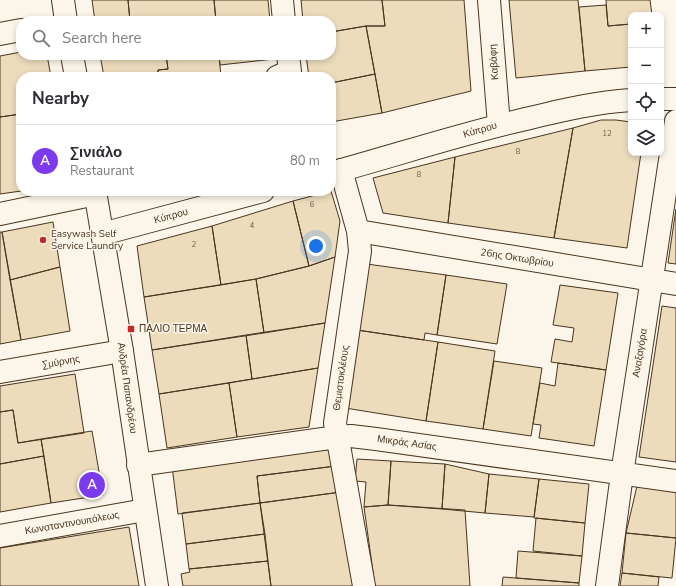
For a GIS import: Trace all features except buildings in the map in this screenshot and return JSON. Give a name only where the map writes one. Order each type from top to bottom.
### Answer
[{"type":"street","points":[[63,0],[65,16]]},
{"type":"street","points":[[282,0],[284,16]]},
{"type":"street","name":"Καβάφη","points":[[489,0],[499,125]]},
{"type":"street","points":[[0,34],[16,31]]},
{"type":"street","points":[[73,60],[75,72]]},
{"type":"street","points":[[664,99],[676,99]]},
{"type":"street","name":"Κύπρου","points":[[336,171],[499,125],[599,103],[628,100]]},
{"type":"street","name":"Αναξαγόρα","points":[[607,586],[622,474],[676,121]]},
{"type":"street","name":"Θεμιστοκλέους","points":[[336,171],[358,232],[360,251],[335,416],[337,437],[364,586]]},
{"type":"street","points":[[0,214],[81,196]]},
{"type":"street","name":"Ανδρέα Παπανδρέου","points":[[96,196],[122,351],[157,586]]},
{"type":"street","name":"Κύπρου","points":[[102,234],[235,196]]},
{"type":"street","name":"26ης Οκτωβρίου","points":[[358,232],[676,284]]},
{"type":"street","name":"Σμύρνης","points":[[0,372],[122,351]]},
{"type":"street","name":"Μικράς Ασίας","points":[[138,465],[337,437],[376,438],[676,481]]},
{"type":"street","name":"Κωνσταντινουπόλεως","points":[[0,536],[145,510]]},
{"type":"place","name":"Easywash Self Service Laundry","points":[[43,240]]},
{"type":"place","name":"ΠΑΛΙΟ ΤΕΡΜΑ","points":[[131,329]]},
{"type":"place","name":"Σινιάλο","points":[[92,485]]}]
